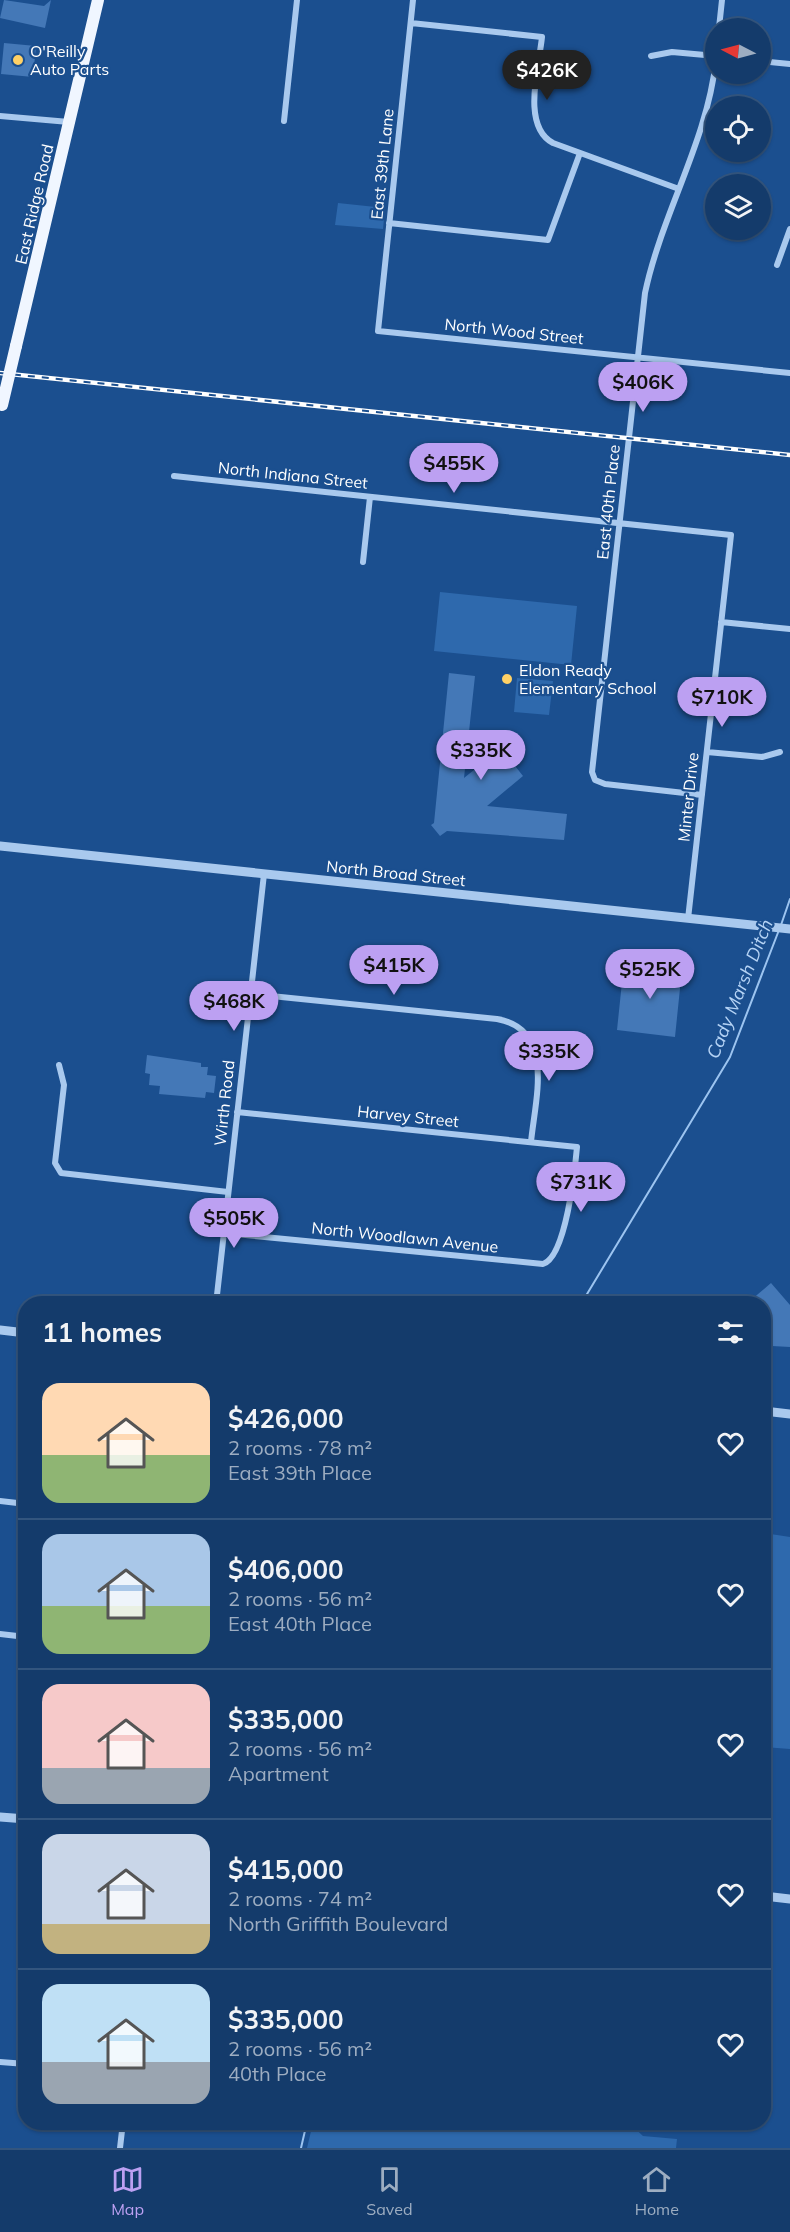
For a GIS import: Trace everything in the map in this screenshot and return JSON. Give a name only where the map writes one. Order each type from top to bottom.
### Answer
[{"type":"main road","name":"East Ridge Road","points":[[1,410],[98,0]]},
{"type":"street","points":[[284,121],[297,0]]},
{"type":"street","name":"East 39th Lane","points":[[378,331],[413,0]]},
{"type":"street","points":[[720,18],[722,0]]},
{"type":"street","points":[[411,23],[542,37],[534,104],[535,123],[547,140],[679,189]]},
{"type":"street","points":[[651,57],[668,52],[705,57]]},
{"type":"street","points":[[771,62],[790,64]]},
{"type":"street","name":"East 40th Place","points":[[702,795],[605,784],[593,777],[638,357],[649,275],[710,102],[712,84]]},
{"type":"street","points":[[0,116],[70,123]]},
{"type":"street","points":[[389,224],[548,240],[580,153]]},
{"type":"street","points":[[777,265],[790,229]]},
{"type":"street","name":"North Wood Street","points":[[378,331],[790,373]]},
{"type":"street","name":"North Indiana Street","points":[[174,476],[731,535]]},
{"type":"street","points":[[363,562],[370,497]]},
{"type":"street","name":"Minter Drive","points":[[688,919],[731,535]]},
{"type":"street","points":[[721,622],[790,629]]},
{"type":"street","points":[[707,752],[762,757],[780,752]]},
{"type":"street","name":"North Broad Street","points":[[0,846],[790,929]]},
{"type":"street","name":"Wirth Road","points":[[217,1296],[264,874]]},
{"type":"street","points":[[251,993],[497,1019],[513,1023],[525,1032],[538,1057],[531,1142]]},
{"type":"street","points":[[59,1065],[64,1085],[56,1163],[59,1172],[228,1192]]},
{"type":"street","name":"Harvey Street","points":[[237,1112],[577,1147],[570,1207],[552,1257],[547,1263]]},
{"type":"street","name":"North Woodlawn Avenue","points":[[224,1233],[547,1263]]},
{"type":"street","points":[[0,1330],[18,1332]]},
{"type":"street","points":[[771,1412],[790,1414]]},
{"type":"street","points":[[0,1501],[18,1503]]},
{"type":"street","points":[[0,1634],[18,1636]]},
{"type":"street","points":[[0,1817],[18,1818]]},
{"type":"street","points":[[771,1897],[790,1899]]},
{"type":"street","points":[[0,2062],[18,2063]]},
{"type":"street","points":[[120,2148],[122,2130]]},
{"type":"shaded area","points":[[338,203],[385,208],[383,229],[335,225]]},
{"type":"shaded area","points":[[440,592],[577,606],[571,665],[434,651]]},
{"type":"shaded area","points":[[517,678],[553,681],[549,715],[514,712]]},
{"type":"shaded area","points":[[771,1534],[790,1537],[790,1749],[771,1748]]},
{"type":"shaded area","points":[[311,2130],[637,2130],[643,2136],[677,2139],[676,2148],[307,2148]]},
{"type":"building","points":[[4,0],[44,6],[51,0],[45,28],[0,18]]},
{"type":"building","name":"O'Reilly Auto Parts","points":[[4,43],[36,46],[33,77],[1,74]]},
{"type":"building","name":"Eldon Ready Elementary School","points":[[449,673],[475,676],[464,778],[501,748],[523,776],[487,806],[567,814],[564,840],[447,831],[440,836],[431,825],[434,823]]},
{"type":"building","points":[[624,963],[682,969],[675,1037],[617,1030]]},
{"type":"building","points":[[147,1055],[201,1063],[201,1067],[208,1067],[207,1075],[216,1076],[214,1093],[206,1092],[205,1098],[159,1094],[160,1086],[149,1085],[150,1074],[145,1073]]},
{"type":"building","points":[[771,1283],[790,1305],[790,1347],[771,1345],[771,1296],[756,1296]]},
{"type":"waterway","name":"Cady Marsh Ditch","points":[[781,925],[790,899]]},
{"type":"waterway","name":"Cady Marsh Ditch","points":[[586,1296],[730,1057],[779,930]]},
{"type":"waterway","name":"Cady Marsh Ditch","points":[[301,2148],[305,2130]]},
{"type":"railway","points":[[0,373],[790,455]]},
{"type":"place","name":"O'Reilly Auto Parts","points":[[18,60]]},
{"type":"place","name":"Eldon Ready Elementary School","points":[[507,679]]}]
